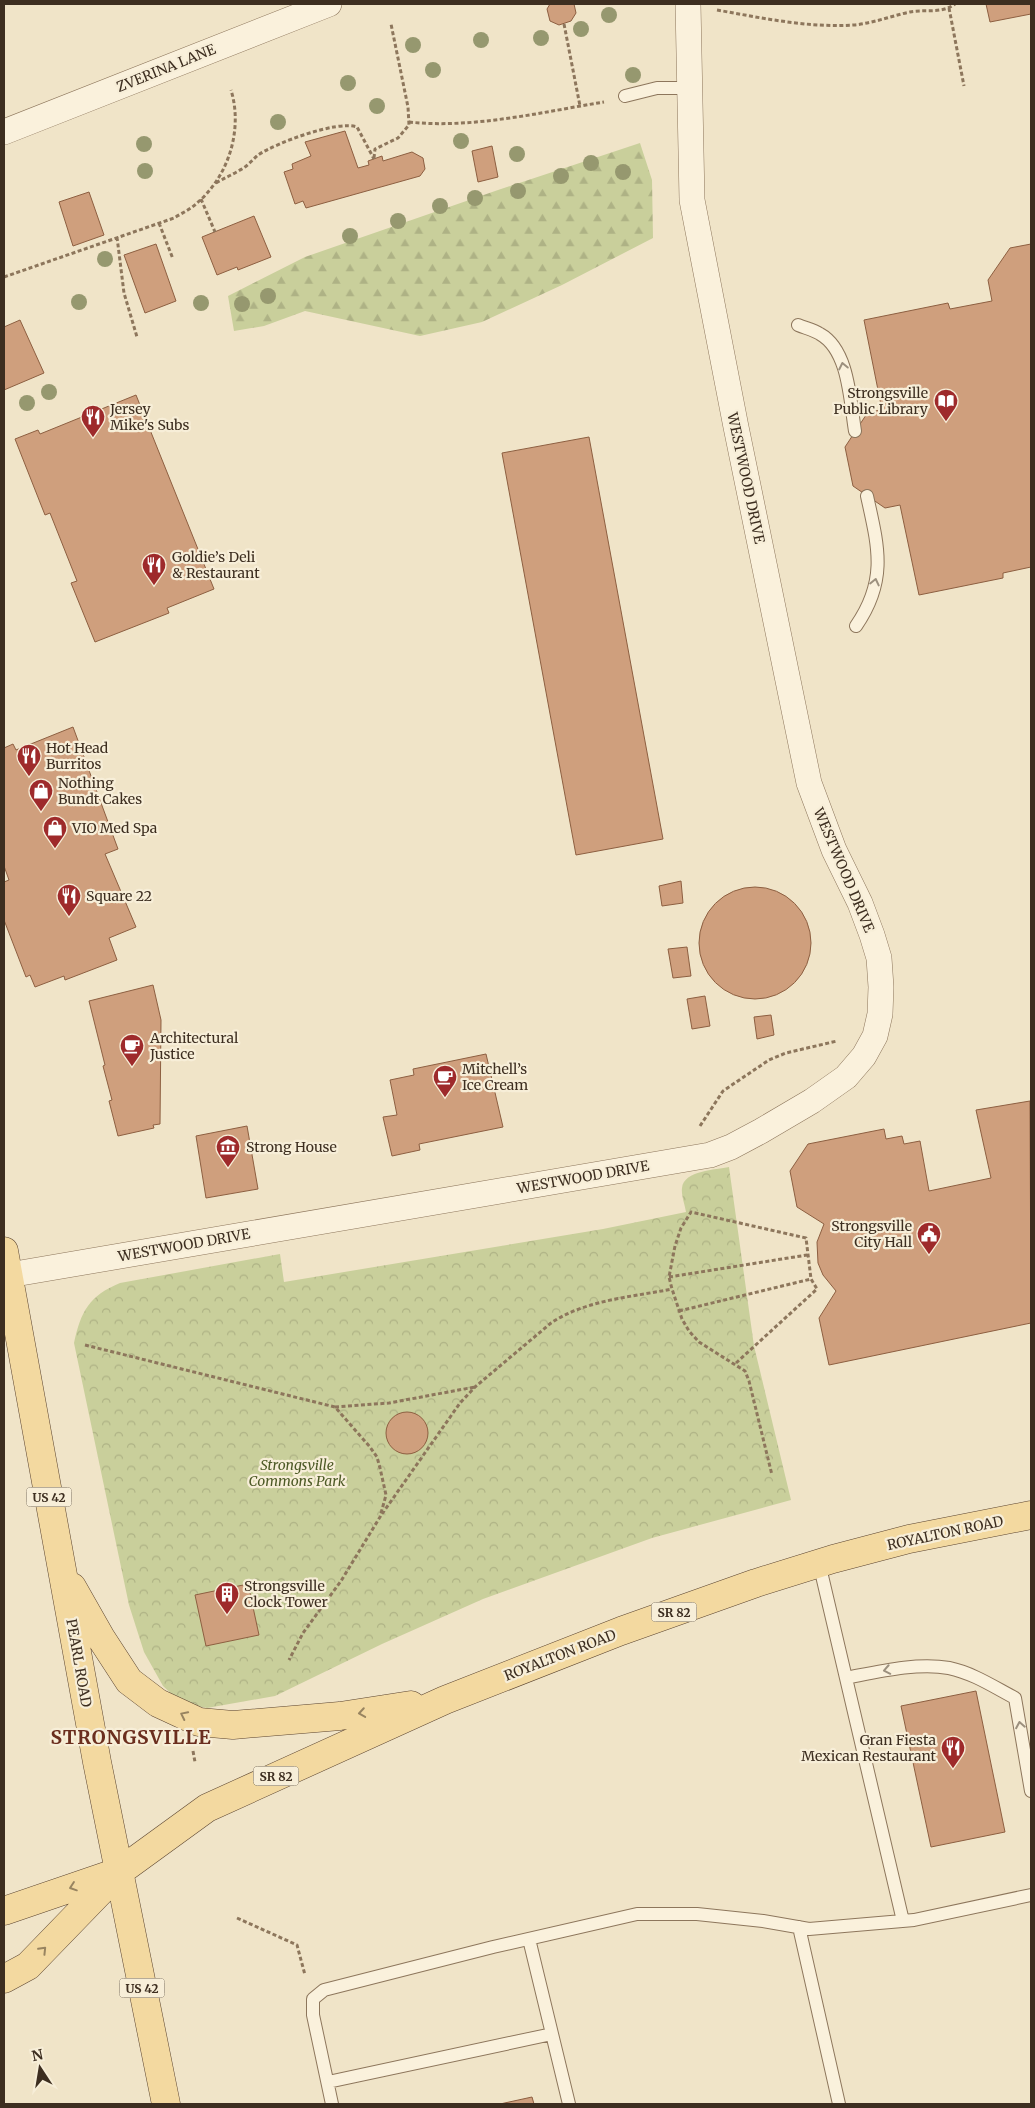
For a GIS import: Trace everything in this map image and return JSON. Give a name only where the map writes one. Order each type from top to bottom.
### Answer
[{"type":"main road","name":"PEARL ROAD","points":[[6,1263],[97,1762],[166,2104]]},
{"type":"main road","name":"ROYALTON ROAD","points":[[4,1979],[28,1966],[119,1872],[207,1808],[445,1700],[621,1632],[756,1583],[819,1563],[909,1539],[1031,1515]]},
{"type":"main road","points":[[62,1570],[101,1638],[129,1681],[158,1703],[199,1722],[233,1725],[340,1716],[445,1700]]},
{"type":"main road","name":"ROYALTON ROAD","points":[[4,1911],[119,1872]]},
{"type":"street","name":"ZVERINA LANE","points":[[4,132],[329,4]]},
{"type":"street","name":"WESTWOOD DRIVE","points":[[6,1263],[710,1155],[731,1147],[812,1101],[846,1077],[864,1056],[874,1036],[880,1014],[881,988],[878,958],[860,903],[834,850],[809,783],[736,427],[692,200],[690,36],[698,5]]},
{"type":"lane","points":[[625,96],[657,88],[690,88]]},
{"type":"lane","points":[[798,326],[821,334],[836,348],[842,360],[855,431]]},
{"type":"lane","points":[[856,626],[869,608],[879,567],[878,543],[867,496]]},
{"type":"lane","points":[[819,1563],[903,1921]]},
{"type":"lane","points":[[846,1678],[901,1667],[948,1668],[978,1678],[1015,1698],[1031,1791]]},
{"type":"lane","points":[[332,2104],[313,2015],[313,1999],[324,1990],[342,1984],[637,1914],[697,1914],[763,1921],[809,1929],[903,1921],[1031,1895]]},
{"type":"lane","points":[[799,1927],[839,2104]]},
{"type":"lane","points":[[529,1939],[569,2104]]},
{"type":"lane","points":[[328,2082],[552,2034]]},
{"type":"path","points":[[698,5],[783,22],[854,25],[911,12],[950,8],[955,4]]},
{"type":"path","points":[[950,8],[964,86]]},
{"type":"path","points":[[213,185],[229,174],[240,170],[269,149],[316,132],[348,124],[357,127],[374,159],[375,149],[398,138],[409,122],[391,24]]},
{"type":"path","points":[[564,24],[580,106]]},
{"type":"path","points":[[4,277],[174,218],[201,199],[213,185],[226,163],[234,138],[236,105],[231,90]]},
{"type":"path","points":[[409,122],[427,124],[482,121],[580,106],[625,96]]},
{"type":"path","points":[[201,199],[215,232]]},
{"type":"path","points":[[159,223],[173,259]]},
{"type":"path","points":[[117,237],[124,293],[137,337]]},
{"type":"path","points":[[700,1127],[722,1091]]},
{"type":"path","points":[[736,1363],[817,1289],[811,1279],[806,1238],[691,1212],[681,1228],[669,1277],[672,1289],[689,1331],[699,1342],[736,1363],[745,1371],[772,1475]]},
{"type":"path","points":[[669,1277],[807,1254]]},
{"type":"path","points":[[679,1310],[811,1279]]},
{"type":"path","points":[[289,1660],[303,1633],[340,1581],[380,1517],[460,1403],[475,1387],[535,1335],[563,1315],[591,1305],[672,1289]]},
{"type":"path","points":[[85,1346],[335,1407],[389,1403],[475,1387]]},
{"type":"path","points":[[335,1407],[377,1457],[386,1496],[380,1517]]},
{"type":"path","points":[[237,1918],[297,1945],[313,1999]]},
{"type":"green space","points":[[640,143],[652,180],[653,238],[562,285],[482,322],[420,336],[305,311],[264,326],[234,331],[228,296],[305,257]]},
{"type":"green space","name":"Strongsville Commons Park","points":[[729,1167],[754,1346],[791,1500],[652,1538],[483,1599],[382,1644],[275,1696],[207,1708],[181,1703],[163,1686],[144,1652],[129,1605],[74,1343],[83,1313],[94,1299],[109,1288],[120,1283],[280,1254],[284,1282],[603,1229],[686,1212],[682,1188],[684,1182],[694,1174]]},
{"type":"building","points":[[550,4],[574,4],[576,13],[571,21],[559,25],[550,21],[547,9]]},
{"type":"building","points":[[986,4],[1031,4],[1031,14],[990,22]]},
{"type":"building","points":[[345,131],[358,168],[369,165],[368,161],[382,156],[383,161],[412,152],[423,158],[425,169],[420,176],[306,208],[303,201],[295,204],[284,172],[293,169],[292,164],[311,156],[305,142]]},
{"type":"building","points":[[492,146],[498,177],[478,182],[472,151]]},
{"type":"building","points":[[89,192],[104,235],[73,246],[59,202]]},
{"type":"building","points":[[254,216],[271,257],[238,270],[237,267],[217,275],[202,237]]},
{"type":"building","points":[[156,244],[176,301],[145,313],[124,255]]},
{"type":"building","name":"Strongsville Public Library","points":[[1031,244],[1031,567],[1003,573],[1003,578],[919,595],[900,505],[885,508],[853,486],[845,447],[868,412],[882,410],[864,320],[948,303],[950,309],[992,301],[988,280],[1010,248]]},
{"type":"building","points":[[20,320],[44,373],[4,390],[4,327]]},
{"type":"building","points":[[136,395],[214,589],[167,608],[169,613],[95,642],[71,583],[77,581],[50,513],[45,515],[15,439],[38,430],[40,434]]},
{"type":"building","points":[[589,437],[663,839],[576,855],[502,453]]},
{"type":"building","points":[[73,727],[118,849],[105,854],[136,927],[109,938],[117,960],[65,980],[64,976],[35,987],[30,975],[26,977],[4,920],[4,882],[9,880],[4,866],[4,748],[13,744],[16,750]]},
{"type":"building","points":[[681,881],[683,903],[662,906],[659,886]]},
{"type":"building","points":[[755,887],[777,891],[795,903],[807,921],[811,943],[807,965],[795,983],[777,995],[755,999],[733,995],[715,983],[703,965],[699,943],[703,921],[715,903],[733,891]]},
{"type":"building","points":[[687,947],[691,976],[673,978],[668,949]]},
{"type":"building","points":[[153,985],[161,1020],[160,1124],[153,1125],[154,1128],[118,1136],[109,1101],[112,1100],[103,1066],[105,1065],[89,1001]]},
{"type":"building","points":[[705,996],[710,1026],[692,1029],[687,999]]},
{"type":"building","points":[[771,1015],[774,1035],[757,1039],[754,1017]]},
{"type":"building","name":"Mitchell’s Ice Cream","points":[[486,1054],[503,1127],[419,1144],[420,1150],[392,1156],[383,1117],[397,1115],[390,1080],[414,1075],[413,1069]]},
{"type":"building","points":[[1030,1101],[1031,1323],[829,1365],[819,1318],[836,1291],[823,1275],[818,1263],[817,1242],[824,1224],[797,1207],[790,1171],[808,1144],[884,1129],[886,1139],[902,1136],[904,1144],[920,1141],[929,1191],[991,1178],[976,1110]]},
{"type":"building","points":[[247,1126],[258,1189],[206,1198],[196,1136]]},
{"type":"building","points":[[407,1412],[422,1418],[428,1433],[422,1448],[407,1454],[392,1448],[386,1433],[392,1418]]},
{"type":"building","name":"Strongsville Clock Tower","points":[[248,1584],[259,1635],[206,1646],[195,1595]]},
{"type":"building","name":"Gran Fiesta Mexican Restaurant","points":[[976,1691],[1005,1832],[931,1847],[901,1706]]},
{"type":"building","points":[[532,2097],[534,2104],[500,2104]]},
{"type":"place","name":"Strongsville Public Library","points":[[946,422]]},
{"type":"place","name":"Jersey Mike's Subs","points":[[93,438]]},
{"type":"place","name":"Goldie’s Deli & Restaurant","points":[[154,586]]},
{"type":"place","name":"Hot Head Burritos","points":[[29,777]]},
{"type":"place","name":"Nothing Bundt Cakes","points":[[41,812]]},
{"type":"place","name":"VIO Med Spa","points":[[55,849]]},
{"type":"place","name":"Square 22","points":[[69,917]]},
{"type":"place","name":"Architectural Justice","points":[[132,1067]]},
{"type":"place","name":"Mitchell’s Ice Cream","points":[[445,1098]]},
{"type":"place","name":"Strong House","points":[[228,1168]]},
{"type":"place","name":"Strongsville City Hall","points":[[929,1255]]},
{"type":"place","name":"Strongsville Clock Tower","points":[[227,1615]]},
{"type":"place","name":"Gran Fiesta Mexican Restaurant","points":[[953,1769]]},
{"type":"district","name":"STRONGSVILLE","points":[[131,1737]]}]
